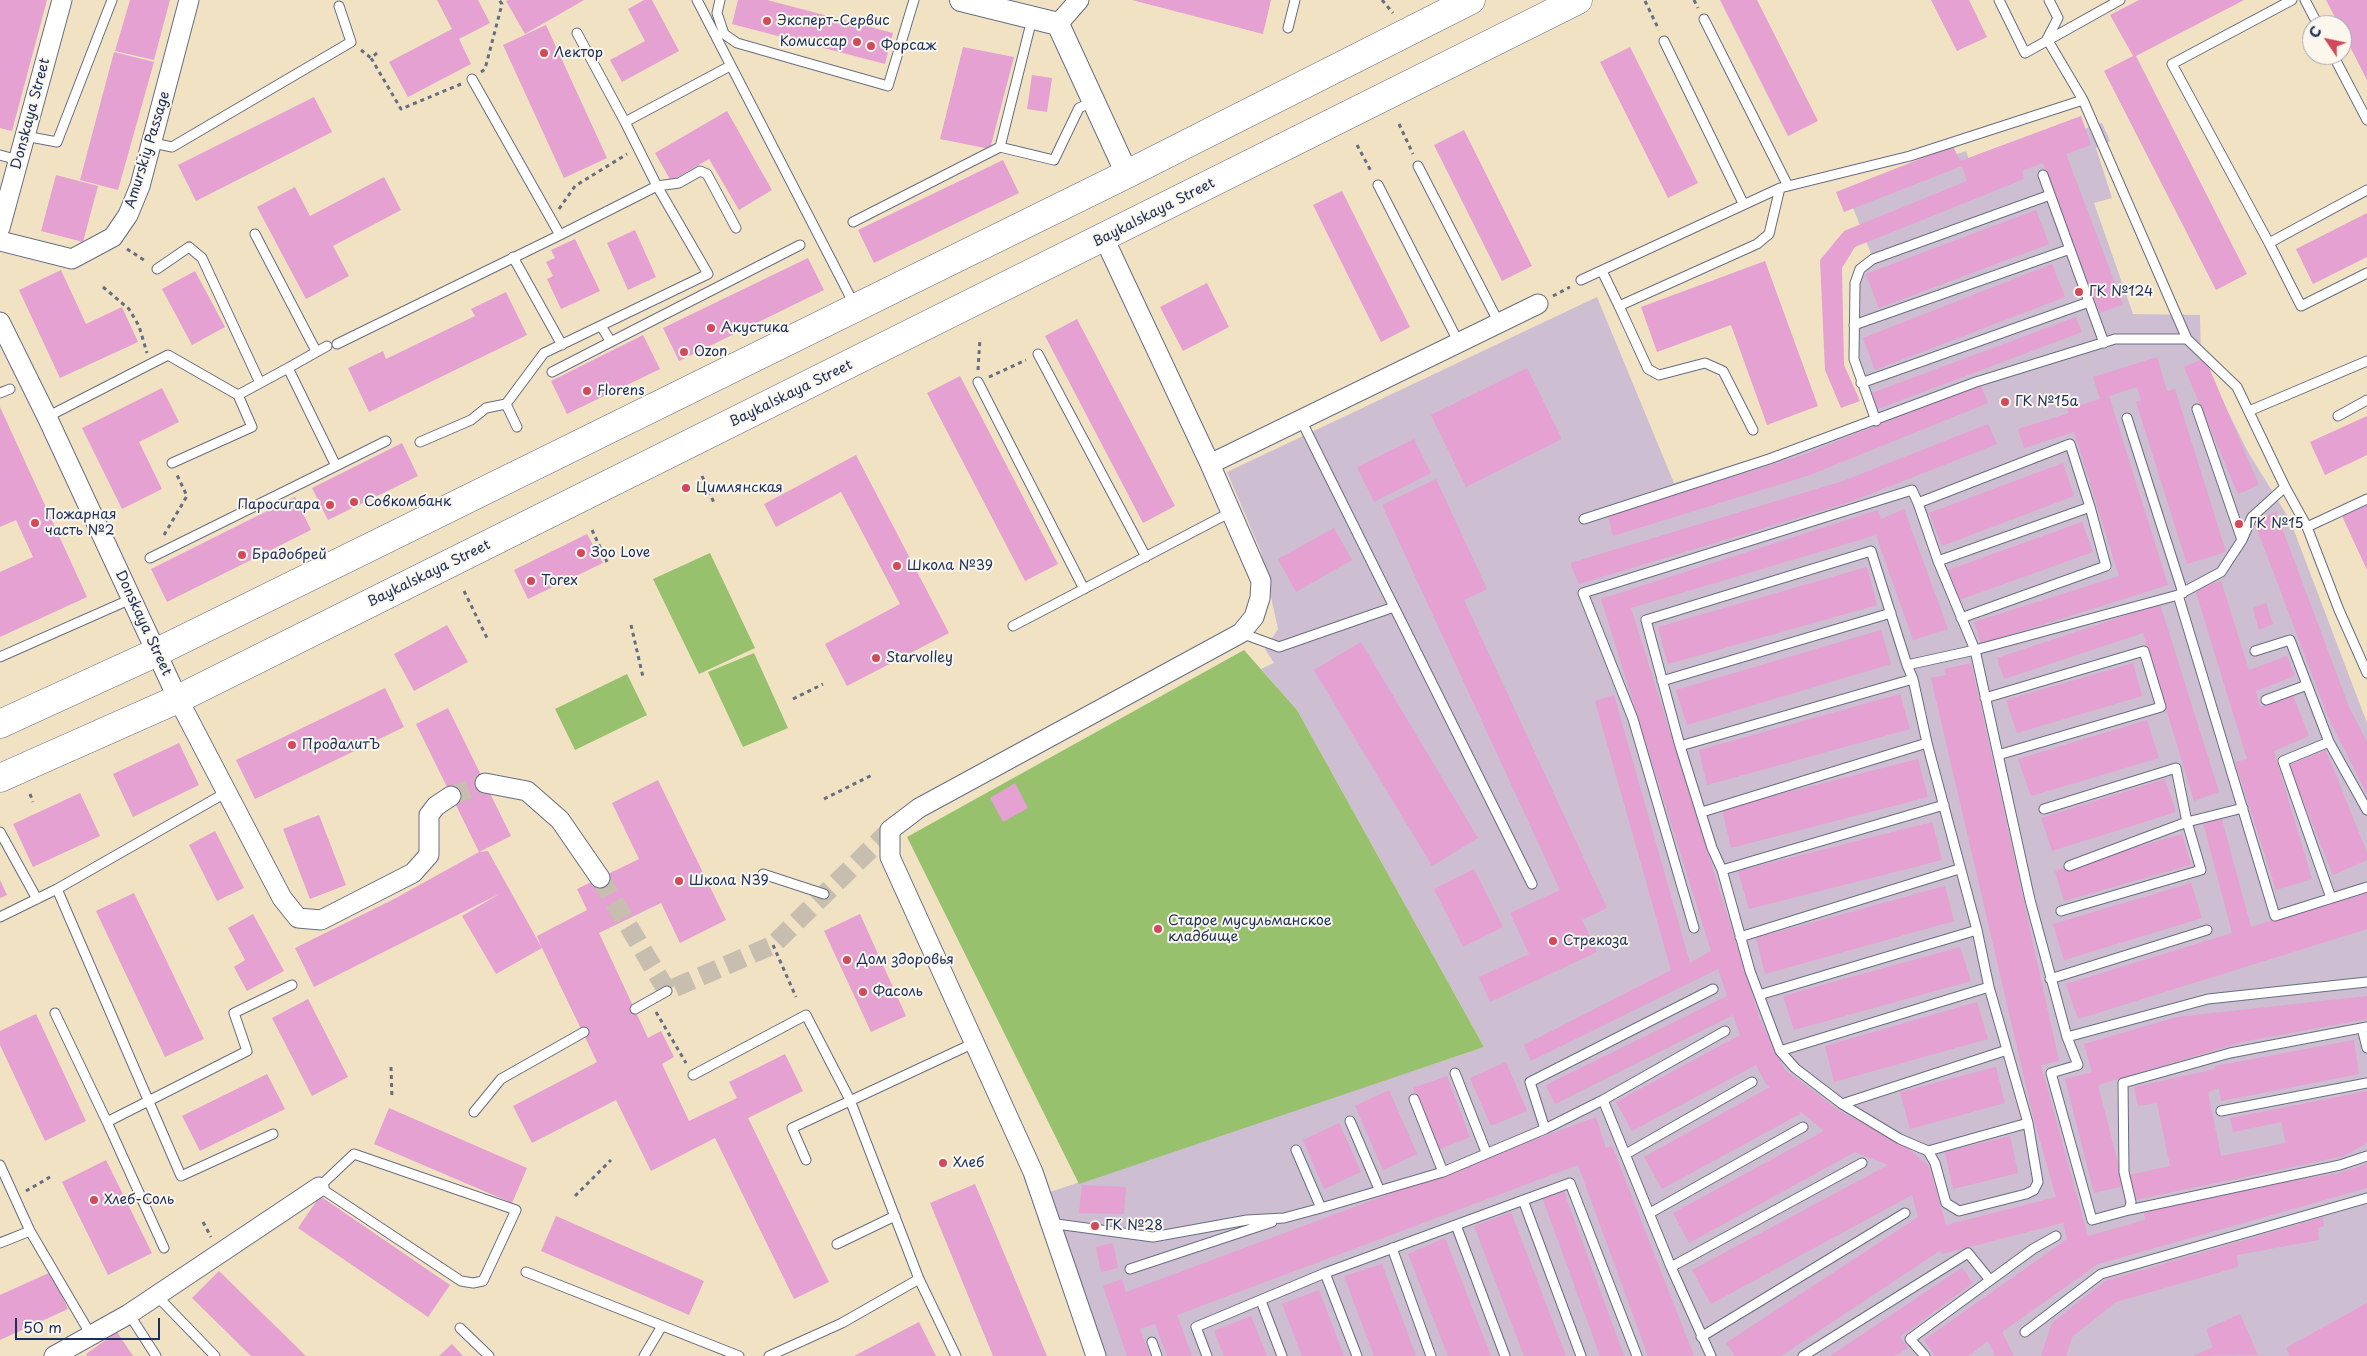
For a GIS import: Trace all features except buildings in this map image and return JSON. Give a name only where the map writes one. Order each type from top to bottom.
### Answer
[{"type":"main road","points":[[0,724],[155,653],[1127,174],[1471,0]]},
{"type":"main road","name":"Baykalskaya Street","points":[[0,778],[178,699],[1578,0]]},
{"type":"street","name":"Donskaya Street","points":[[0,228],[62,0]]},
{"type":"street","name":"Amurskiy Passage","points":[[0,241],[72,259],[113,237],[128,215],[153,143],[189,0]]},
{"type":"street","points":[[961,0],[1032,20],[1058,24]]},
{"type":"street","points":[[1058,24],[1079,0]]},
{"type":"street","points":[[1058,24],[1127,174]]},
{"type":"street","points":[[1096,1356],[1033,1172],[890,857],[890,830],[920,808],[1241,633],[1254,617],[1260,598],[1261,581],[1210,464],[1104,238]]},
{"type":"street","points":[[1210,464],[1538,304]]},
{"type":"street","name":"Donskaya Street","points":[[0,322],[47,417],[155,653],[282,898],[298,918],[321,920],[413,873],[429,855],[429,815],[436,806],[451,796]]},
{"type":"street","points":[[485,784],[527,791],[560,820],[600,878]]},
{"type":"street","points":[[54,1356],[129,1314],[319,1187]]},
{"type":"lane","points":[[25,136],[57,142],[112,0]]},
{"type":"lane","points":[[697,0],[856,306]]},
{"type":"lane","points":[[720,0],[717,13],[724,34],[737,43],[888,86],[914,0]]},
{"type":"lane","points":[[1288,28],[1295,0]]},
{"type":"lane","points":[[1999,0],[2025,53],[2047,39],[2120,0]]},
{"type":"lane","points":[[2047,39],[2058,18],[2049,0]]},
{"type":"lane","points":[[2292,0],[2172,64],[2270,243],[2301,306],[2367,273]]},
{"type":"lane","points":[[2305,0],[2313,15]]},
{"type":"lane","points":[[153,143],[172,147],[351,42],[339,6]]},
{"type":"lane","points":[[1619,306],[1757,244],[1769,234],[1784,187],[1704,19]]},
{"type":"lane","points":[[1000,148],[1032,20]]},
{"type":"lane","points":[[420,442],[471,420],[486,408],[506,404],[544,353],[708,274],[657,186],[577,33]]},
{"type":"lane","points":[[2047,39],[2083,100],[2188,339],[2238,387],[2285,487],[2307,527],[2367,674]]},
{"type":"lane","points":[[1664,42],[1743,203]]},
{"type":"lane","points":[[2339,65],[2367,120]]},
{"type":"lane","points":[[625,122],[730,66]]},
{"type":"lane","points":[[472,79],[560,235]]},
{"type":"lane","points":[[1581,280],[1743,203],[1784,187],[1910,156],[2083,100]]},
{"type":"lane","points":[[853,222],[1000,148],[1054,160],[1079,108],[1093,101]]},
{"type":"lane","points":[[0,156],[18,160]]},
{"type":"lane","points":[[1418,166],[1499,323]]},
{"type":"lane","points":[[337,344],[657,186],[679,182],[700,171],[707,174],[736,228]]},
{"type":"lane","points":[[2043,175],[2104,343]]},
{"type":"lane","points":[[1378,185],[1459,343]]},
{"type":"lane","points":[[2270,243],[2367,190]]},
{"type":"lane","points":[[1876,421],[1854,359],[1856,283],[1860,269],[1873,259],[2050,194]]},
{"type":"lane","points":[[255,234],[316,351]]},
{"type":"lane","points":[[552,372],[800,245]]},
{"type":"lane","points":[[157,269],[189,247],[202,258],[260,383]]},
{"type":"lane","points":[[1854,325],[2070,249]]},
{"type":"lane","points":[[513,257],[562,345]]},
{"type":"lane","points":[[1602,271],[1648,370],[1659,375],[1705,364],[1723,371],[1753,430]]},
{"type":"lane","points":[[1861,383],[2089,302]]},
{"type":"lane","points":[[601,326],[611,342]]},
{"type":"lane","points":[[1584,519],[1769,459],[1876,421],[1976,382],[2115,339],[2188,339]]},
{"type":"lane","points":[[238,395],[327,346]]},
{"type":"lane","points":[[1038,354],[1146,557]]},
{"type":"lane","points":[[47,417],[168,355],[238,395],[252,427],[172,463]]},
{"type":"lane","points":[[2249,411],[2367,360]]},
{"type":"lane","points":[[288,368],[336,466]]},
{"type":"lane","points":[[978,382],[1084,589]]},
{"type":"lane","points":[[0,393],[10,389]]},
{"type":"lane","points":[[2338,416],[2367,400]]},
{"type":"lane","points":[[506,404],[517,427]]},
{"type":"lane","points":[[2197,409],[2242,540]]},
{"type":"lane","points":[[2128,418],[2276,916],[2367,887]]},
{"type":"lane","points":[[1302,420],[1532,884]]},
{"type":"lane","points":[[150,558],[386,442]]},
{"type":"lane","points":[[1918,503],[2070,444],[2106,566],[1961,618]]},
{"type":"lane","points":[[1907,665],[1974,650],[2181,594],[2221,572],[2242,540],[2252,517],[2285,487]]},
{"type":"lane","points":[[1694,928],[1633,719],[1583,592],[1912,490],[1974,650],[2050,979],[2067,1037],[2078,1065],[2051,1073],[2092,1220],[2129,1210],[2340,1165],[2367,1156]]},
{"type":"lane","points":[[2307,527],[2367,498]]},
{"type":"lane","points":[[1938,561],[2090,507]]},
{"type":"lane","points":[[1013,626],[1231,512]]},
{"type":"lane","points":[[1871,551],[1890,613],[1913,678],[1926,743],[1977,930],[1989,986],[2028,1123],[2038,1182],[2034,1190],[2026,1194],[1959,1211],[1946,1203],[1935,1163],[1928,1151],[1900,1138],[1842,1104],[1795,1068],[1780,1051],[1759,995],[1740,937],[1722,870],[1712,848],[1680,746],[1646,620],[1871,551]]},
{"type":"lane","points":[[0,658],[131,599]]},
{"type":"lane","points":[[1241,633],[1279,647],[1394,607]]},
{"type":"lane","points":[[1662,681],[1890,613]]},
{"type":"lane","points":[[2255,652],[2290,640],[2329,742],[2367,810]]},
{"type":"lane","points":[[1985,698],[2144,651],[2161,707],[1998,755]]},
{"type":"lane","points":[[1680,746],[1913,678]]},
{"type":"lane","points":[[2266,700],[2307,685]]},
{"type":"lane","points":[[2329,742],[2283,761],[2331,898]]},
{"type":"lane","points":[[1702,812],[1926,743]]},
{"type":"lane","points":[[2044,810],[2176,768],[2187,822],[2201,870],[2061,911]]},
{"type":"lane","points":[[0,917],[57,889],[227,792]]},
{"type":"lane","points":[[1722,870],[1944,805]]},
{"type":"lane","points":[[2069,866],[2187,822],[2243,808]]},
{"type":"lane","points":[[0,832],[37,899]]},
{"type":"lane","points":[[1740,937],[1959,869]]},
{"type":"lane","points":[[763,874],[824,894]]},
{"type":"lane","points":[[57,889],[180,1176],[273,1134]]},
{"type":"lane","points":[[1759,995],[1977,930]]},
{"type":"lane","points":[[2050,979],[2207,930]]},
{"type":"lane","points":[[2067,1037],[2208,999],[2367,982]]},
{"type":"lane","points":[[108,1122],[247,1051],[234,1013],[292,984]]},
{"type":"lane","points":[[1780,1051],[1989,986]]},
{"type":"lane","points":[[1545,1129],[1530,1082],[1713,989]]},
{"type":"lane","points":[[635,1009],[667,991]]},
{"type":"lane","points":[[55,1013],[108,1122],[164,1248]]},
{"type":"lane","points":[[693,1075],[806,1015],[850,1100],[919,1278],[956,1356]]},
{"type":"lane","points":[[2129,1210],[2131,1202],[2124,1172],[2123,1083],[2230,1053],[2364,1028],[2367,1048]]},
{"type":"lane","points":[[1130,1269],[1284,1218],[1443,1172],[1486,1152],[1545,1129],[1603,1100],[1726,1031]]},
{"type":"lane","points":[[474,1112],[501,1080],[584,1032]]},
{"type":"lane","points":[[806,1160],[792,1128],[974,1043]]},
{"type":"lane","points":[[1842,1104],[2007,1050]]},
{"type":"lane","points":[[1456,1073],[1486,1152]]},
{"type":"lane","points":[[1626,1154],[1752,1082]]},
{"type":"lane","points":[[2220,1111],[2367,1083]]},
{"type":"lane","points":[[1414,1099],[1443,1172]]},
{"type":"lane","points":[[1603,1100],[1671,1267],[1711,1356]]},
{"type":"lane","points":[[1350,1121],[1379,1189]]},
{"type":"lane","points":[[1928,1151],[2028,1123]]},
{"type":"lane","points":[[1650,1213],[1803,1127]]},
{"type":"lane","points":[[1296,1150],[1321,1208]]},
{"type":"lane","points":[[354,1154],[516,1210],[483,1281],[472,1283],[461,1281],[319,1187],[354,1154]]},
{"type":"lane","points":[[1671,1267],[1862,1163]]},
{"type":"lane","points":[[0,1165],[30,1231],[91,1335]]},
{"type":"lane","points":[[1206,1356],[1196,1327],[1392,1248],[1570,1183],[1637,1356]]},
{"type":"lane","points":[[2025,1332],[2101,1274],[2367,1198]]},
{"type":"lane","points":[[1523,1200],[1581,1356]]},
{"type":"lane","points":[[1701,1337],[1905,1213]]},
{"type":"lane","points":[[837,1244],[895,1216]]},
{"type":"lane","points":[[1049,1223],[1153,1237],[1247,1220],[1284,1218]]},
{"type":"lane","points":[[1456,1225],[1505,1356]]},
{"type":"lane","points":[[0,1243],[30,1231]]},
{"type":"lane","points":[[1924,1356],[1910,1339],[2033,1249],[2056,1236]]},
{"type":"lane","points":[[1392,1248],[1431,1356]]},
{"type":"lane","points":[[1803,1356],[1968,1253],[1990,1280]]},
{"type":"lane","points":[[526,1272],[739,1356]]},
{"type":"lane","points":[[1325,1274],[1357,1356]]},
{"type":"lane","points":[[769,1356],[842,1323],[919,1278]]},
{"type":"lane","points":[[157,1296],[216,1356]]},
{"type":"lane","points":[[1261,1301],[1282,1356]]},
{"type":"lane","points":[[129,1314],[156,1356]]},
{"type":"lane","points":[[644,1356],[662,1326]]},
{"type":"lane","points":[[460,1328],[489,1356]]},
{"type":"lane","points":[[1152,1342],[1157,1356]]},
{"type":"path","points":[[377,53],[371,58],[402,109],[472,79],[485,68],[502,4],[500,0]]},
{"type":"path","points":[[1382,0],[1398,21]]},
{"type":"path","points":[[1645,1],[1664,42]]},
{"type":"path","points":[[1399,124],[1418,166]]},
{"type":"path","points":[[552,219],[575,186],[618,160],[637,145]]},
{"type":"path","points":[[1357,145],[1378,185]]},
{"type":"path","points":[[113,237],[157,269]]},
{"type":"path","points":[[1538,304],[1581,280]]},
{"type":"path","points":[[103,287],[129,309],[140,326],[151,364]]},
{"type":"path","points":[[980,338],[978,382],[1038,354]]},
{"type":"path","points":[[150,558],[187,496],[172,463]]},
{"type":"path","points":[[702,476],[715,505]]},
{"type":"path","points":[[592,530],[607,562]]},
{"type":"path","points":[[464,591],[487,638]]},
{"type":"path","points":[[631,626],[643,677]]},
{"type":"path","points":[[793,699],[824,684]]},
{"type":"path","points":[[824,799],[874,774]]},
{"type":"path","points":[[30,794],[33,802]]},
{"type":"path","points":[[773,945],[796,997]]},
{"type":"path","points":[[650,1001],[693,1075]]},
{"type":"path","points":[[391,1067],[392,1099]]},
{"type":"path","points":[[575,1196],[611,1160]]},
{"type":"path","points":[[14,1197],[50,1178]]},
{"type":"shaded area","points":[[2102,123],[2110,141],[2096,148],[2112,198],[2094,203],[2133,314],[2200,315],[2201,358],[2248,452],[2290,520],[2367,723],[2367,1356],[1105,1356],[1050,1192],[1484,1047],[1297,710],[1261,669],[1274,663],[1265,649],[1278,629],[1261,552],[1227,472],[1597,297],[1674,483],[1807,442],[1875,416],[1860,374],[1856,277],[1872,256],[1850,200],[1892,176],[1966,151],[1971,166]]},
{"type":"green space","points":[[710,553],[755,648],[699,674],[653,579]]},
{"type":"green space","points":[[1244,650],[1297,710],[1484,1047],[1079,1184],[907,837]]},
{"type":"green space","points":[[754,653],[788,728],[743,747],[708,672]]},
{"type":"green space","points":[[627,674],[647,715],[575,750],[555,709]]},
{"type":"tunnel","points":[[451,796],[485,783]]},
{"type":"tunnel","points":[[600,878],[667,991],[773,945],[890,830]]},
{"type":"place","name":"Эксперт-Сервис","points":[[767,21]]},
{"type":"place","name":"Комиссар","points":[[857,42]]},
{"type":"place","name":"Форсаж","points":[[871,46]]},
{"type":"place","name":"Лектор","points":[[544,53]]},
{"type":"place","name":"ГК №124","points":[[2079,292]]},
{"type":"place","name":"Акустика","points":[[711,328]]},
{"type":"place","name":"Ozon","points":[[684,352]]},
{"type":"place","name":"Florens","points":[[587,391]]},
{"type":"place","name":"ГК №15а","points":[[2005,402]]},
{"type":"place","name":"Цимлянская","points":[[686,488]]},
{"type":"place","name":"Совкомбанк","points":[[354,502]]},
{"type":"place","name":"Паросигара","points":[[330,505]]},
{"type":"place","name":"Пожарная часть №2","points":[[35,523]]},
{"type":"place","name":"ГК №15","points":[[2239,524]]},
{"type":"place","name":"Зоо Love","points":[[581,553]]},
{"type":"place","name":"Брадобрей","points":[[242,555]]},
{"type":"place","name":"Школа №39","points":[[897,566]]},
{"type":"place","name":"Torex","points":[[531,581]]},
{"type":"place","name":"Starvolley","points":[[876,658]]},
{"type":"place","name":"ПродалитЪ","points":[[292,745]]},
{"type":"place","name":"Школа N39","points":[[679,881]]},
{"type":"place","name":"Старое мусульманское кладбище","points":[[1158,929]]},
{"type":"place","name":"Стрекоза","points":[[1553,941]]},
{"type":"place","name":"Дом здоровья","points":[[847,960]]},
{"type":"place","name":"Фасоль","points":[[863,992]]},
{"type":"place","name":"Хлеб","points":[[943,1163]]},
{"type":"place","name":"Хлеб-Соль","points":[[94,1200]]},
{"type":"place","name":"ГК №28","points":[[1095,1226]]}]
